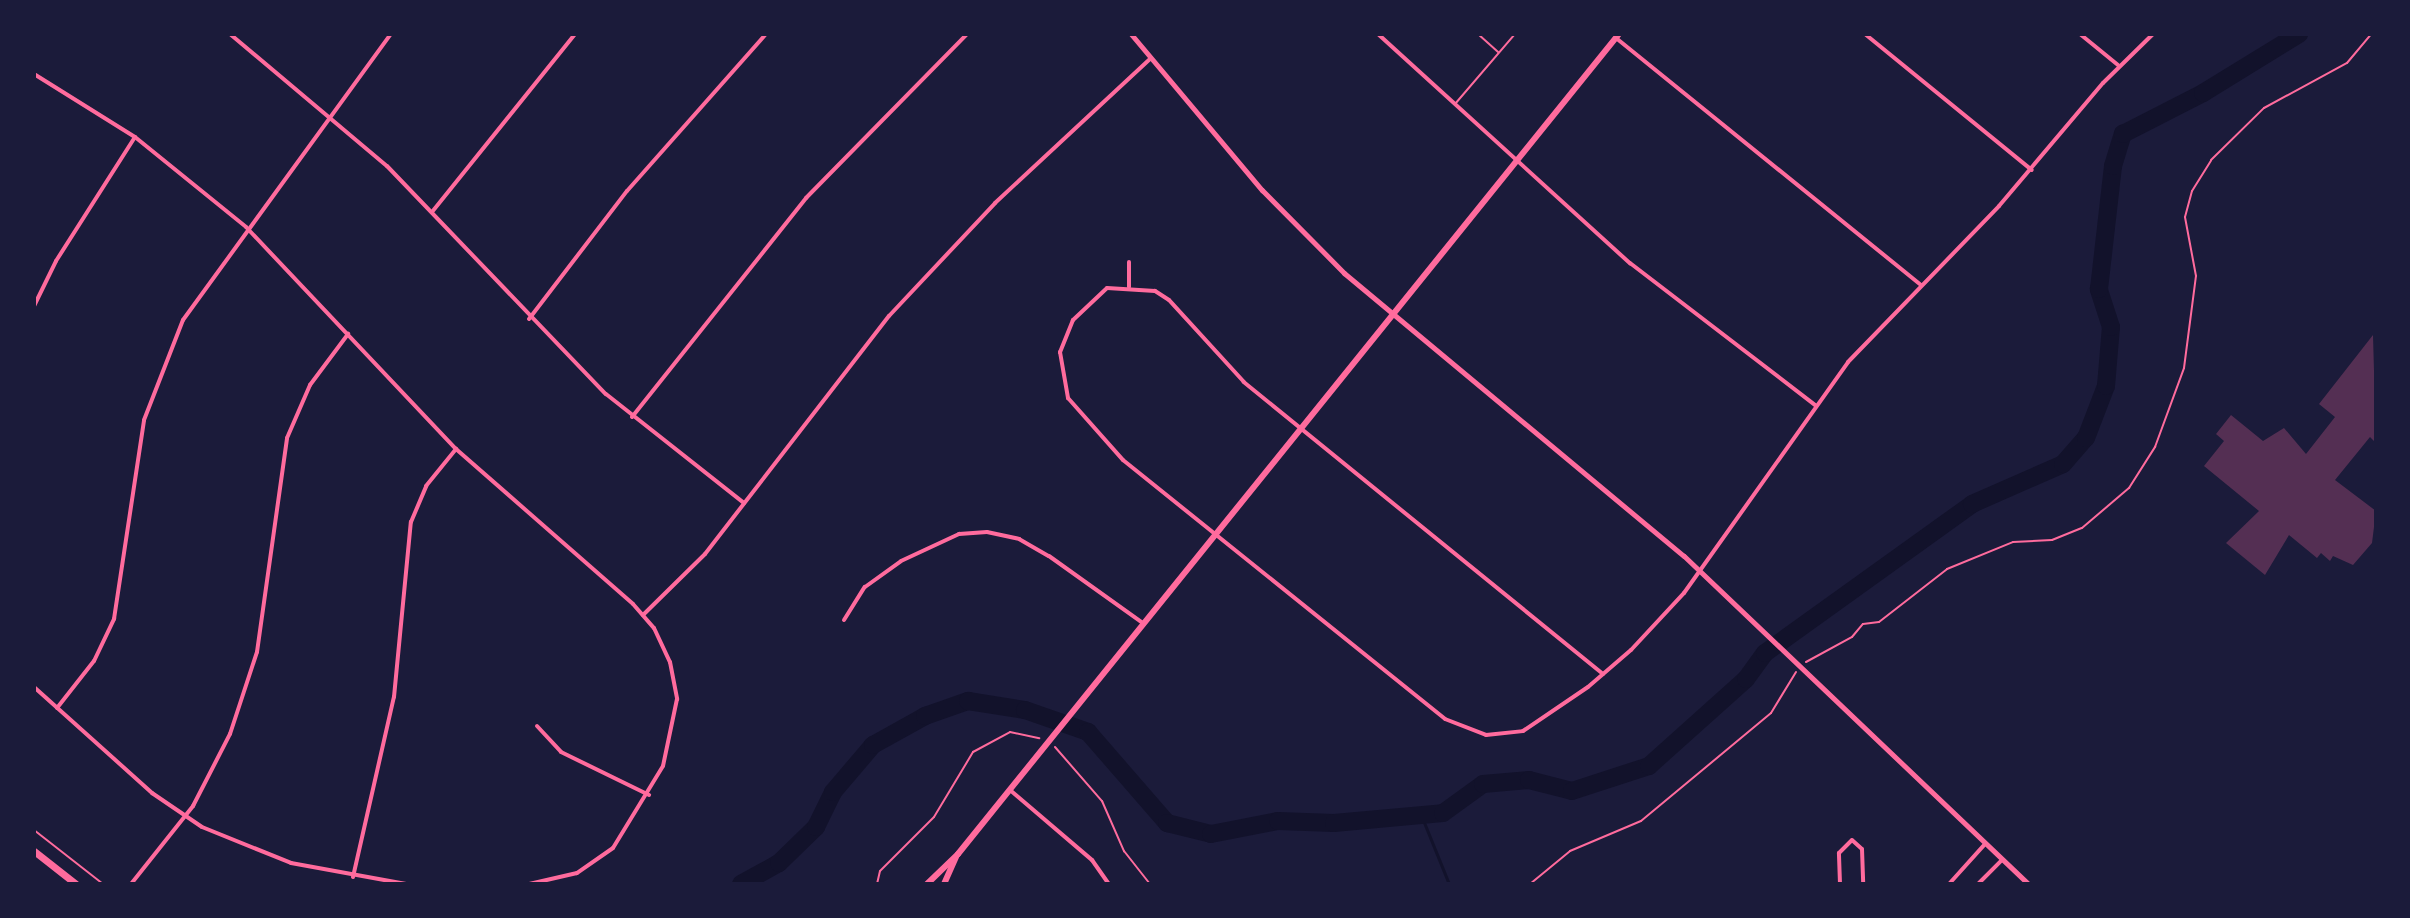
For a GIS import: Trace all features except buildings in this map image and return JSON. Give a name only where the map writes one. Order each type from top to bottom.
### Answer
[{"type":"main road","points":[[927,884],[958,854],[1615,35]]},
{"type":"main road","points":[[34,851],[76,884]]},
{"type":"main road","points":[[944,884],[958,854]]},
{"type":"street","points":[[230,34],[330,113],[432,212],[529,319],[632,417],[744,503]]},
{"type":"street","points":[[57,708],[94,661],[114,619],[144,420],[166,355],[197,296],[391,34]]},
{"type":"street","points":[[432,212],[575,34]]},
{"type":"street","points":[[529,319],[627,191],[766,34]]},
{"type":"street","points":[[632,417],[806,198],[967,34]]},
{"type":"street","points":[[1131,34],[1262,190],[1391,316],[1702,573],[2028,884]]},
{"type":"street","points":[[1378,34],[1516,161],[1703,323],[1815,405]]},
{"type":"street","points":[[1865,34],[2032,170]]},
{"type":"street","points":[[2080,34],[2119,66]]},
{"type":"street","points":[[1603,674],[1244,382],[1169,300],[1155,291],[1107,288],[1073,320],[1060,352],[1061,376],[1068,398],[1109,447],[1445,719],[1468,731],[1502,735],[1523,731],[1603,674],[1702,573],[1815,405],[1921,285],[2032,170],[2119,66],[2153,34]]},
{"type":"street","points":[[1615,35],[1921,285]]},
{"type":"street","points":[[643,615],[705,554],[900,304],[995,203],[1151,58]]},
{"type":"street","points":[[34,74],[135,137],[246,227],[456,449],[643,615],[670,662],[677,699],[670,748],[629,830],[601,859],[565,878],[529,884]]},
{"type":"street","points":[[34,306],[56,261],[135,137]]},
{"type":"street","points":[[1129,262],[1129,287]]},
{"type":"street","points":[[131,884],[185,816],[230,734],[257,652],[287,438],[310,385],[348,334]]},
{"type":"street","points":[[353,877],[394,697],[411,522],[426,486],[456,449]]},
{"type":"street","points":[[844,620],[865,587],[901,561],[959,534],[987,532],[1019,539],[1049,556],[1143,623]]},
{"type":"street","points":[[34,687],[152,793],[185,816],[255,852],[353,877],[406,884]]},
{"type":"street","points":[[537,726],[561,752],[649,795]]},
{"type":"street","points":[[1009,789],[1092,860],[1109,884]]},
{"type":"street","points":[[1840,884],[1839,853],[1852,840],[1862,849],[1863,884]]},
{"type":"street","points":[[1949,884],[1985,844]]},
{"type":"street","points":[[1978,884],[2002,860]]},
{"type":"lane","points":[[1478,34],[1499,53]]},
{"type":"lane","points":[[1455,105],[1515,34]]},
{"type":"path","points":[[1530,884],[1570,851],[1641,821],[1771,713],[1786,682],[1814,655],[1852,637],[1863,624],[1879,622],[1932,578],[2013,542],[2052,540],[2106,512],[2155,447],[2184,368],[2196,276],[2185,217],[2192,191],[2237,131],[2296,86],[2347,63],[2371,34]]},
{"type":"path","points":[[34,830],[103,884]]},
{"type":"waterway","points":[[741,884],[779,863],[816,827],[833,792],[873,745],[925,716],[968,701],[1025,710],[1088,732],[1167,823],[1211,834],[1278,821],[1334,823],[1443,813],[1483,784],[1529,780],[1572,791],[1649,766],[1746,679],[1765,653],[1972,504],[2063,464],[2086,438],[2106,386],[2111,327],[2099,289],[2113,166],[2123,134],[2203,93],[2299,34]]},
{"type":"waterway","points":[[1421,815],[1449,884]]}]
